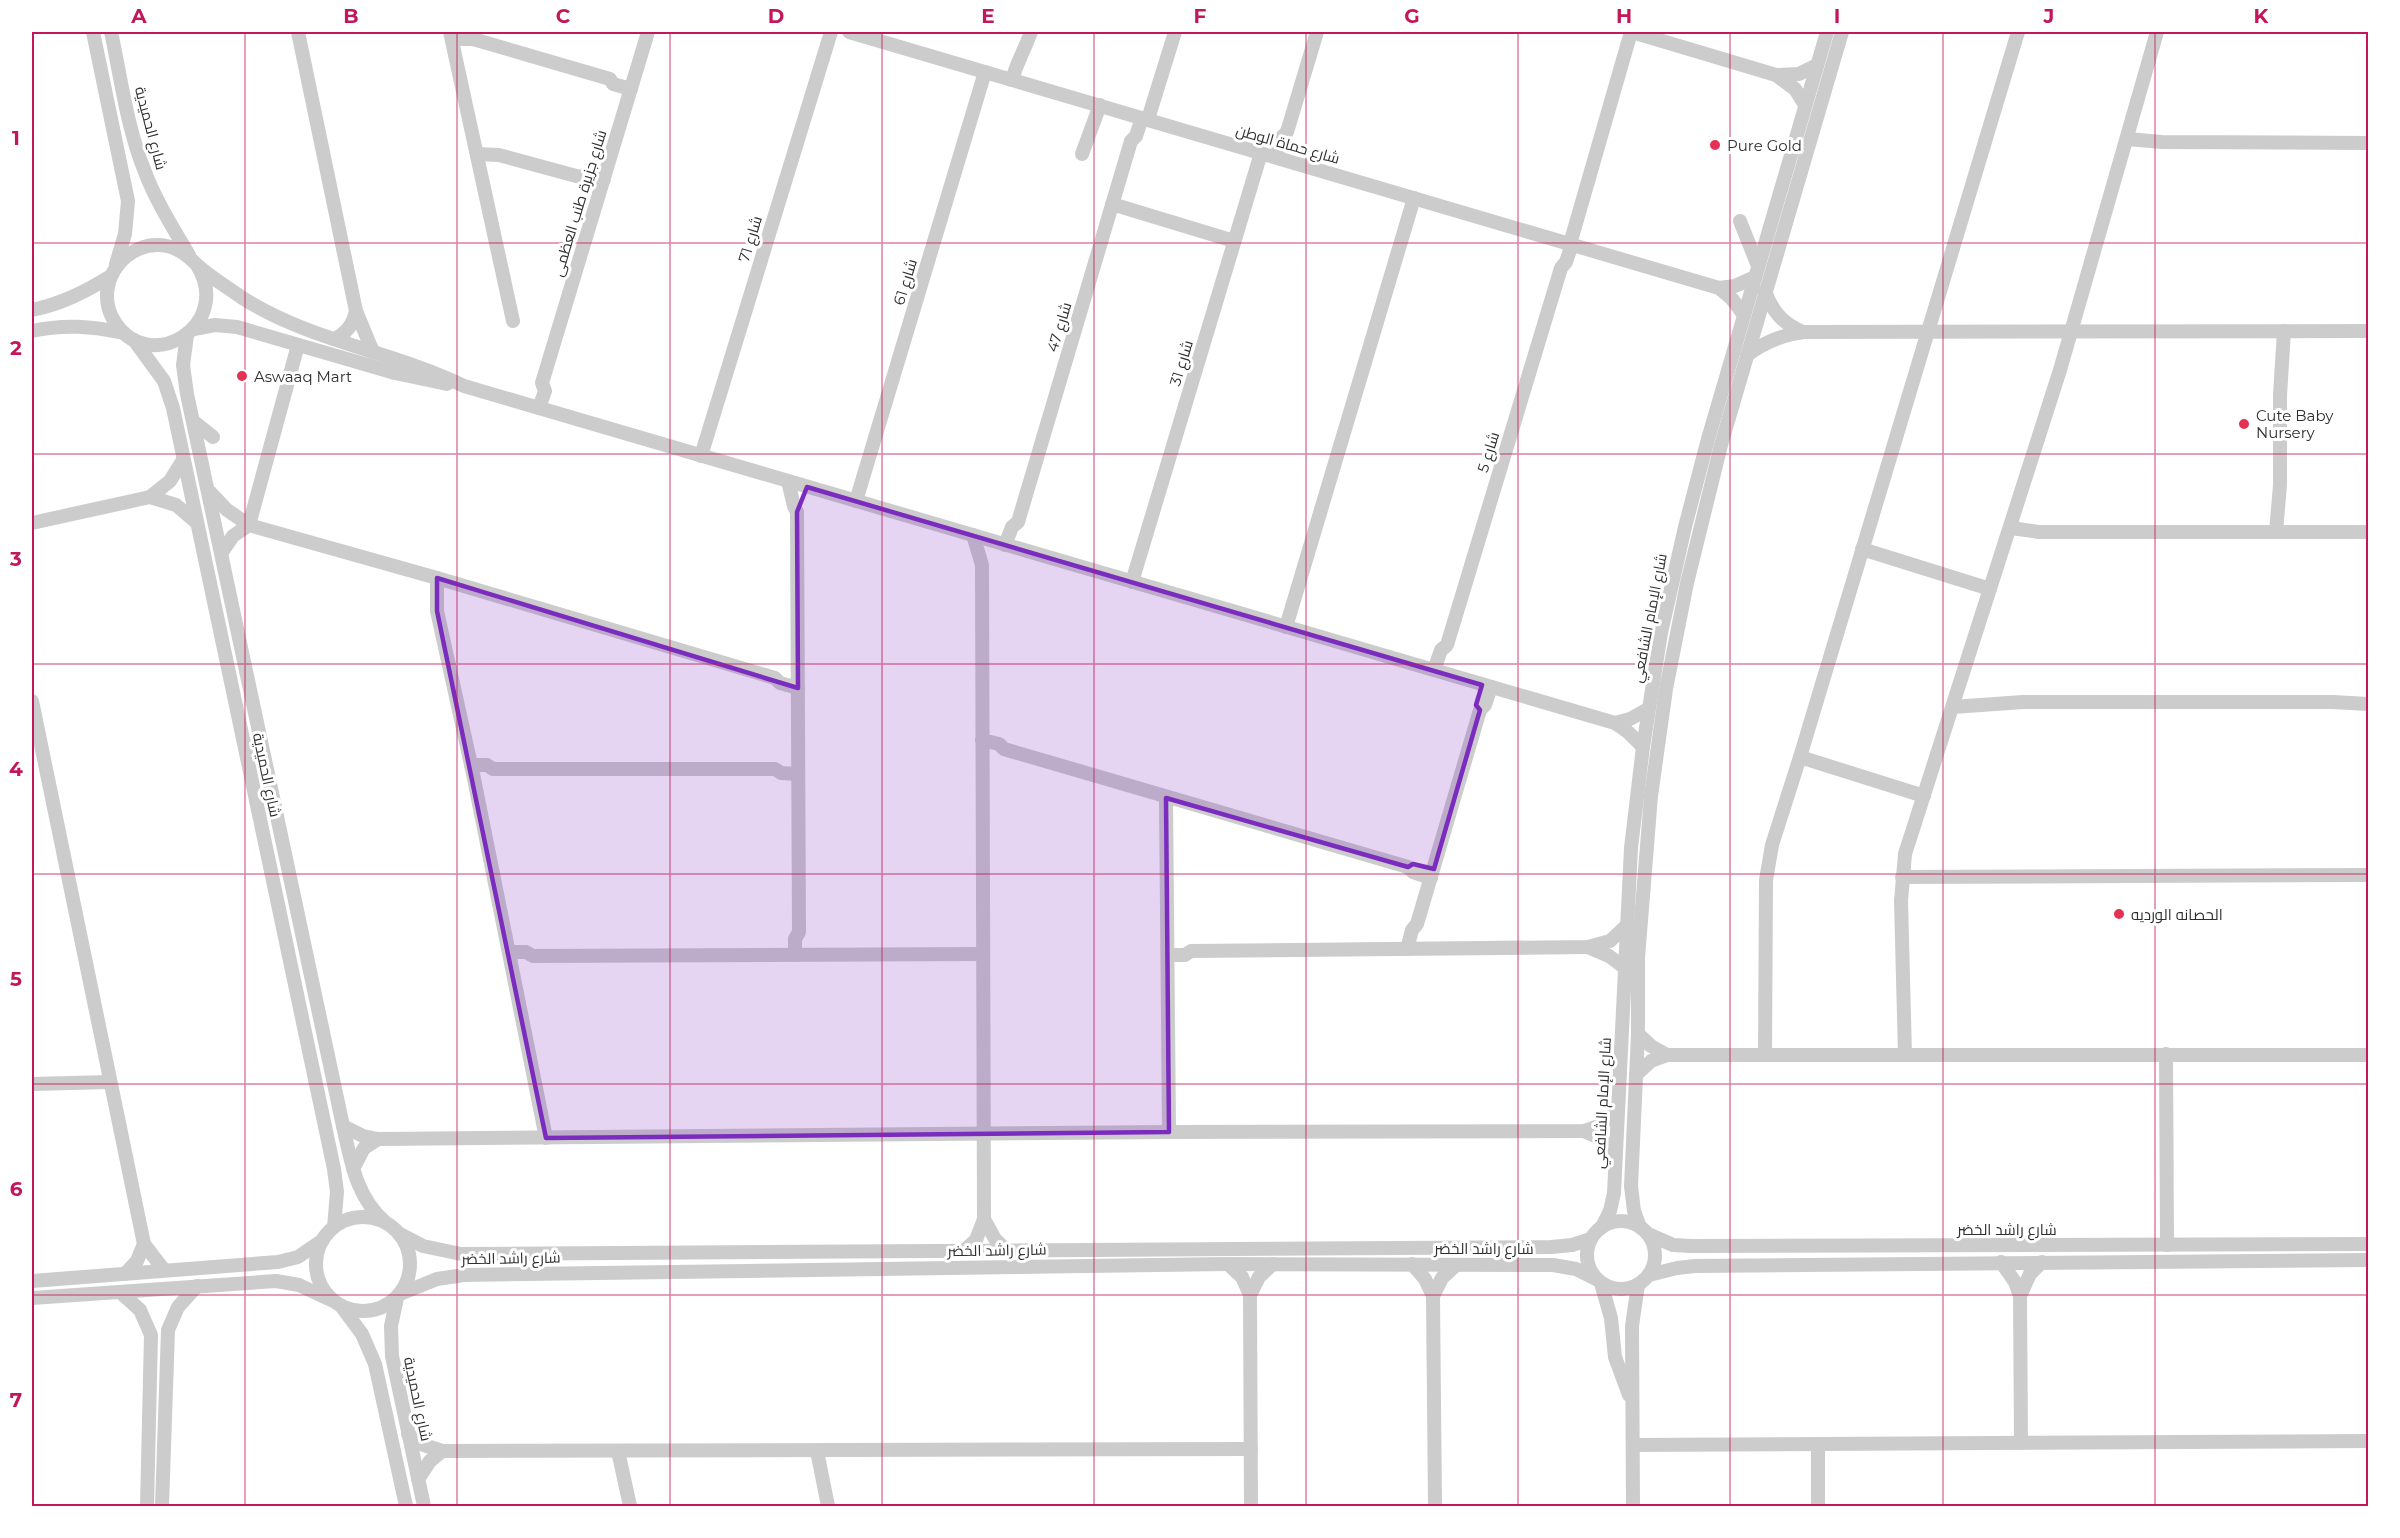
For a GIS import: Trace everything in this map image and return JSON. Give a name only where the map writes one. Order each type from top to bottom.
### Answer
[{"type":"street","points":[[93,32],[128,201],[125,234],[113,272],[107,302],[113,319],[129,336]]},
{"type":"street","name":"شارع الحميدية","points":[[111,32],[131,126],[144,171],[160,205],[194,262]]},
{"type":"street","points":[[298,32],[356,311],[373,352]]},
{"type":"street","name":"شارع جزيرة طنب العظمى","points":[[534,407],[537,387],[542,383],[648,32]]},
{"type":"street","name":"شارع 71","points":[[701,456],[831,32]]},
{"type":"street","name":"شارع حماة الوطن","points":[[849,32],[1719,288],[1732,299],[1744,315]]},
{"type":"street","points":[[1016,81],[1018,60],[1024,54],[1031,32]]},
{"type":"street","name":"شارع 47","points":[[1010,546],[1020,529],[1018,522],[1131,141],[1128,134],[1141,118],[1175,32]]},
{"type":"street","points":[[1280,158],[1282,137],[1287,132],[1317,32]]},
{"type":"street","points":[[1633,32],[1776,75],[1799,74],[1817,65]]},
{"type":"street","name":"شارع 5","points":[[1439,672],[1450,652],[1447,645],[1561,268],[1558,258],[1568,243],[1633,32]]},
{"type":"street","name":"شارع الإمام الشافعي","points":[[1602,1227],[1613,1202],[1631,848],[1648,709],[1661,633],[1685,526],[1756,272],[1827,32]]},
{"type":"street","name":"شارع الإمام الشافعي","points":[[1644,1230],[1634,1211],[1631,1195],[1638,1034],[1638,958],[1646,849],[1665,699],[1700,530],[1765,290],[1842,32]]},
{"type":"street","points":[[1765,1055],[1766,880],[1772,845],[2018,32]]},
{"type":"street","points":[[1905,1055],[1902,877],[1908,843],[2011,528],[2071,331],[2157,32]]},
{"type":"street","points":[[513,321],[451,35],[473,39],[610,79],[615,76],[632,85]]},
{"type":"street","name":"شارع 61","points":[[856,501],[985,72]]},
{"type":"street","points":[[1776,75],[1795,89],[1805,105]]},
{"type":"street","points":[[1082,154],[1100,105]]},
{"type":"street","points":[[2127,139],[2162,142],[2368,143]]},
{"type":"street","name":"شارع 31","points":[[1132,582],[1261,153]]},
{"type":"street","points":[[477,154],[499,155],[580,177],[587,174],[602,183]]},
{"type":"street","points":[[1286,627],[1414,198]]},
{"type":"street","points":[[1112,204],[1234,241]]},
{"type":"street","points":[[1719,288],[1736,286],[1756,272],[1740,221]]},
{"type":"street","points":[[32,310],[68,300],[113,272],[127,255],[151,246],[169,246],[241,297],[265,311],[334,339],[439,375],[464,386],[1615,723],[1643,747]]},
{"type":"street","points":[[190,332],[203,314],[207,297],[205,280],[194,262]]},
{"type":"street","points":[[1765,290],[1775,313],[1784,322],[1805,333]]},
{"type":"street","points":[[334,339],[346,331],[356,311]]},
{"type":"street","points":[[32,331],[56,326],[86,325],[158,345],[173,342],[190,332],[215,325],[237,327],[412,378],[464,386]]},
{"type":"street","points":[[1747,356],[1757,348],[1780,337],[1805,333],[2368,330]]},
{"type":"street","points":[[2280,331],[2280,532]]},
{"type":"street","name":"شارع الحميدية","points":[[190,332],[183,373],[352,1169],[365,1198],[385,1222]]},
{"type":"street","name":"شارع الحميدية","points":[[129,336],[164,381],[173,408],[334,1169],[337,1192],[334,1227]]},
{"type":"street","points":[[222,552],[233,536],[249,525],[298,345]]},
{"type":"street","points":[[193,421],[213,437]]},
{"type":"street","points":[[32,522],[150,497],[170,481],[183,459]]},
{"type":"street","points":[[788,481],[797,512],[799,932],[795,939],[799,955]]},
{"type":"street","points":[[797,512],[802,506],[807,487]]},
{"type":"street","points":[[208,490],[227,510],[249,525],[774,678],[781,675],[798,683]]},
{"type":"street","points":[[150,497],[176,505],[197,524]]},
{"type":"street","points":[[2011,528],[2040,532],[2368,532]]},
{"type":"street","points":[[965,1250],[980,1233],[984,1219],[982,565],[973,535]]},
{"type":"street","points":[[982,565],[987,559],[991,541]]},
{"type":"street","points":[[1862,549],[1990,589]]},
{"type":"street","points":[[437,578],[437,611],[472,770],[546,1138]]},
{"type":"street","points":[[1412,949],[1420,931],[1418,924],[1480,710],[1485,705],[1486,686]]},
{"type":"street","points":[[2333,702],[2368,698]]},
{"type":"street","points":[[32,701],[144,1244],[164,1270]]},
{"type":"street","points":[[1954,702],[2333,702],[2368,704]]},
{"type":"street","points":[[1615,723],[1630,719],[1648,709]]},
{"type":"street","points":[[982,744],[999,744],[1004,749],[1408,867],[1413,872],[1432,873]]},
{"type":"street","points":[[1800,757],[1924,796]]},
{"type":"street","points":[[472,770],[487,765],[493,769],[775,769],[781,773],[797,769]]},
{"type":"street","points":[[1166,798],[1169,1132]]},
{"type":"street","points":[[1902,877],[2368,875]]},
{"type":"street","points":[[1168,950],[1185,955],[1191,951],[1588,947],[1610,941],[1626,926]]},
{"type":"street","points":[[1588,947],[1609,956],[1626,968]]},
{"type":"street","points":[[510,957],[526,952],[533,956],[983,954]]},
{"type":"street","points":[[1638,1034],[1651,1046],[1667,1055]]},
{"type":"street","points":[[2166,1054],[2167,1245]]},
{"type":"street","points":[[1636,1075],[1651,1061],[1667,1055],[2368,1055]]},
{"type":"street","points":[[32,1084],[109,1078]]},
{"type":"street","points":[[343,1126],[363,1136],[378,1139],[1584,1131],[1601,1125],[1617,1110]]},
{"type":"street","points":[[1584,1131],[1600,1138],[1615,1151]]},
{"type":"street","points":[[352,1169],[364,1148],[378,1139]]},
{"type":"street","points":[[32,1298],[276,1281],[299,1285],[337,1303],[354,1311],[377,1310],[398,1296],[410,1271],[410,1258],[406,1245],[400,1234],[385,1222],[372,1218],[359,1218],[334,1227],[318,1250],[316,1271],[324,1291],[337,1303],[362,1334],[375,1364],[406,1506]]},
{"type":"street","points":[[984,1219],[995,1239],[1006,1250]]},
{"type":"street","points":[[1599,1281],[1615,1289],[1623,1290],[1638,1285],[1649,1275],[1656,1259],[1655,1250],[1644,1230],[1621,1221],[1602,1227],[1591,1239],[1587,1256],[1588,1264],[1599,1281],[1611,1318],[1615,1357],[1629,1395],[1632,1412]]},
{"type":"street","name":"شارع راشد الخضر","points":[[1644,1230],[1664,1242],[1691,1246],[2368,1244]]},
{"type":"street","name":"شارع راشد الخضر","points":[[400,1234],[423,1246],[461,1254],[1551,1247],[1572,1245],[1591,1239]]},
{"type":"street","points":[[32,1281],[278,1262],[298,1257],[323,1240]]},
{"type":"street","points":[[125,1274],[137,1261],[144,1244]]},
{"type":"street","points":[[1649,1275],[1695,1266],[2368,1260]]},
{"type":"street","points":[[2001,1262],[2011,1275],[2020,1296],[2021,1443]]},
{"type":"street","points":[[2020,1296],[2030,1274],[2042,1262]]},
{"type":"street","points":[[1228,1264],[1242,1278],[1250,1294],[1251,1506]]},
{"type":"street","name":"شارع راشد الخضر","points":[[398,1296],[437,1279],[464,1275],[1228,1264],[1553,1265],[1576,1269],[1599,1281]]},
{"type":"street","points":[[1250,1294],[1259,1277],[1274,1264]]},
{"type":"street","points":[[1412,1264],[1425,1279],[1433,1296],[1435,1506]]},
{"type":"street","points":[[1433,1296],[1442,1278],[1456,1265]]},
{"type":"street","points":[[1633,1506],[1632,1326],[1638,1285]]},
{"type":"street","points":[[162,1506],[168,1330],[178,1306],[197,1286]]},
{"type":"street","points":[[120,1292],[140,1310],[151,1335],[147,1506]]},
{"type":"street","name":"شارع الحميدية","points":[[398,1296],[393,1312],[390,1341],[424,1506]]},
{"type":"street","points":[[408,1434],[421,1444],[442,1451],[1251,1449]]},
{"type":"street","points":[[1633,1445],[2368,1442]]},
{"type":"street","points":[[149,1444],[159,1443],[164,1447]]},
{"type":"street","points":[[1818,1444],[1818,1506]]},
{"type":"street","points":[[418,1479],[430,1461],[442,1451]]},
{"type":"street","points":[[618,1451],[630,1506]]},
{"type":"street","points":[[817,1451],[828,1506]]},
{"type":"highlighted area","points":[[807,487],[1482,685],[1476,705],[1480,710],[1434,869],[1413,864],[1408,867],[1166,798],[1169,1132],[546,1138],[437,611],[437,578],[798,688],[797,512]]},
{"type":"place","name":"Pure Gold","points":[[1715,145]]},
{"type":"place","name":"Aswaaq Mart","points":[[242,376]]},
{"type":"place","name":"Cute Baby Nursery","points":[[2244,424]]},
{"type":"place","name":"الحصانه الورديه","points":[[2119,914]]}]
